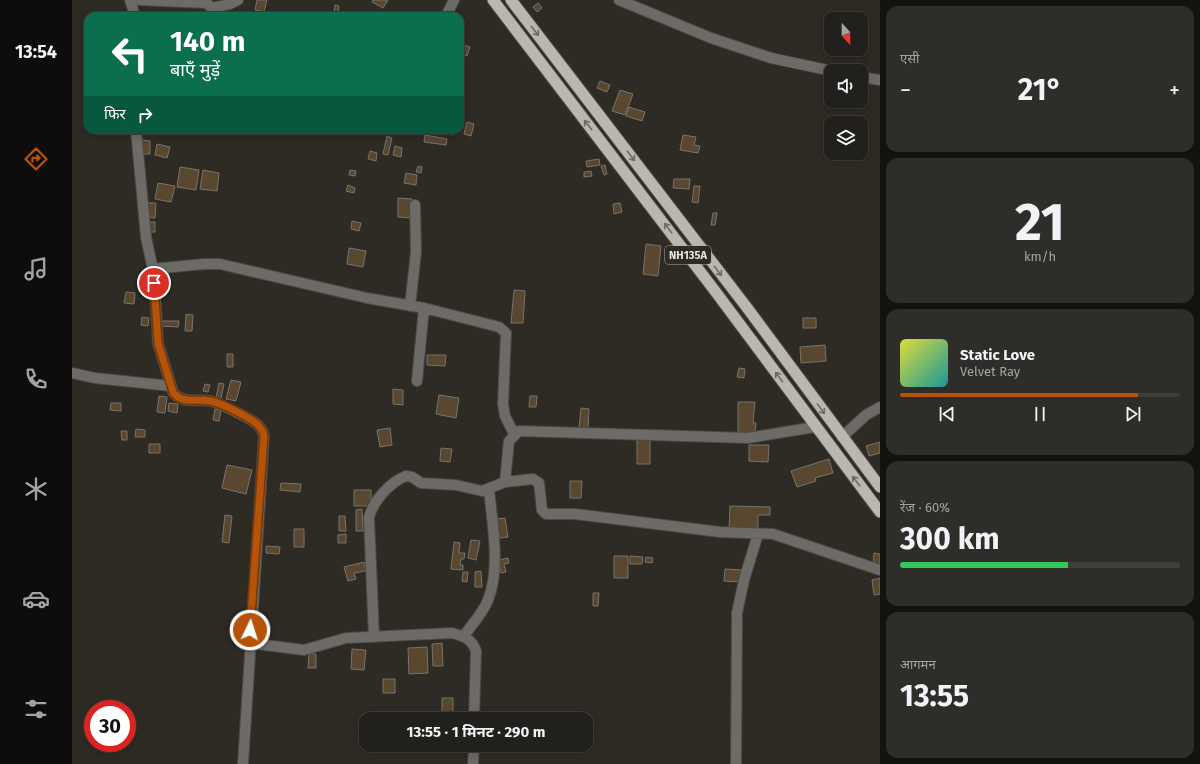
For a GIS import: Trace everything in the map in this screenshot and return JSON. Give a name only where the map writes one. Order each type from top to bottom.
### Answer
[{"type":"highway","name":"NH135A","points":[[493,0],[711,285],[815,427],[880,512]]},
{"type":"highway","name":"NH135A","points":[[511,0],[748,309],[880,487]]},
{"type":"street","points":[[130,0],[134,12]]},
{"type":"street","points":[[139,0],[206,3],[212,12],[238,0]]},
{"type":"street","points":[[448,12],[454,0]]},
{"type":"street","points":[[619,0],[711,38],[771,58],[824,69]]},
{"type":"street","points":[[868,79],[880,80]]},
{"type":"street","points":[[136,134],[146,237],[153,269],[158,343],[171,386],[176,396],[180,399],[216,403],[257,423],[264,436],[249,643],[243,764]]},
{"type":"street","points":[[410,306],[416,252],[415,205]]},
{"type":"street","points":[[153,269],[220,264],[367,298],[424,308],[499,327],[506,333],[503,404],[505,416],[514,434]]},
{"type":"street","points":[[417,381],[424,308]]},
{"type":"street","points":[[72,373],[95,378],[171,386]]},
{"type":"street","points":[[842,437],[866,416],[880,407]]},
{"type":"street","points":[[504,482],[509,441],[514,434],[525,430],[748,438],[815,427]]},
{"type":"street","points":[[374,637],[368,527],[372,506],[386,490],[406,476],[412,477],[421,483],[456,485],[474,490],[489,489],[504,482],[536,479],[539,483],[543,512],[549,514],[575,514],[720,532],[773,534],[788,537],[880,570]]},
{"type":"street","points":[[464,636],[483,610],[493,585],[494,544],[489,489]]},
{"type":"street","points":[[736,764],[737,613],[744,580],[758,534]]},
{"type":"street","points":[[249,643],[304,650],[346,638],[452,633],[464,636],[474,645],[476,651],[474,712]]},
{"type":"street","points":[[473,764],[474,752]]},
{"type":"building","points":[[257,0],[267,0],[264,12],[255,10]]},
{"type":"building","points":[[373,0],[388,0],[383,8],[372,2]]},
{"type":"building","points":[[538,3],[542,8],[537,12],[533,7]]},
{"type":"building","points":[[335,5],[339,6],[338,12],[334,12]]},
{"type":"building","points":[[464,45],[470,47],[467,56],[464,55]]},
{"type":"building","points":[[600,81],[610,85],[607,92],[597,88]]},
{"type":"building","points":[[620,90],[633,94],[625,115],[612,111]]},
{"type":"building","points":[[629,107],[645,112],[642,121],[626,116]]},
{"type":"building","points":[[467,122],[474,124],[471,136],[464,134]]},
{"type":"building","points":[[425,135],[447,139],[446,145],[424,142]]},
{"type":"building","points":[[683,135],[696,137],[694,145],[700,146],[698,153],[680,150]]},
{"type":"building","points":[[387,136],[392,138],[388,155],[383,154]]},
{"type":"building","points":[[141,140],[150,141],[150,154],[140,154]]},
{"type":"building","points":[[157,144],[170,147],[167,158],[155,155]]},
{"type":"building","points":[[395,146],[402,148],[401,157],[393,155]]},
{"type":"building","points":[[370,151],[377,153],[376,161],[368,159]]},
{"type":"building","points":[[599,159],[600,165],[587,167],[586,161]]},
{"type":"building","points":[[605,165],[607,174],[604,175],[601,166]]},
{"type":"building","points":[[418,166],[422,167],[421,173],[416,172]]},
{"type":"building","points":[[180,167],[199,170],[196,190],[177,187]]},
{"type":"building","points":[[203,170],[219,173],[217,191],[200,189]]},
{"type":"building","points":[[350,170],[356,171],[355,176],[349,175]]},
{"type":"building","points":[[591,171],[592,176],[584,177],[584,172]]},
{"type":"building","points":[[406,173],[417,175],[416,185],[404,183]]},
{"type":"building","points":[[674,179],[690,179],[689,189],[673,188]]},
{"type":"building","points":[[158,183],[175,186],[171,202],[155,199]]},
{"type":"building","points":[[348,185],[355,188],[354,193],[346,191]]},
{"type":"building","points":[[694,186],[700,186],[698,203],[692,202]]},
{"type":"building","points":[[398,198],[412,199],[412,218],[398,217]]},
{"type":"building","points":[[147,203],[156,203],[155,218],[147,217]]},
{"type":"building","points":[[620,203],[622,212],[614,214],[613,204]]},
{"type":"building","points":[[713,213],[717,213],[715,225],[711,225]]},
{"type":"building","points":[[352,221],[361,223],[359,231],[351,229]]},
{"type":"building","points":[[147,222],[155,222],[155,232],[148,232]]},
{"type":"building","points":[[646,244],[661,246],[658,276],[643,274]]},
{"type":"building","points":[[349,248],[366,251],[363,267],[347,264]]},
{"type":"building","points":[[514,290],[525,291],[523,323],[511,323]]},
{"type":"building","points":[[126,292],[135,293],[134,304],[124,303]]},
{"type":"building","points":[[186,314],[193,315],[192,331],[185,331]]},
{"type":"building","points":[[142,317],[149,318],[148,326],[141,325]]},
{"type":"building","points":[[803,318],[816,318],[816,328],[803,328]]},
{"type":"building","points":[[160,321],[179,321],[178,327],[160,326]]},
{"type":"building","points":[[825,345],[826,361],[801,363],[800,347]]},
{"type":"building","points":[[227,354],[233,354],[233,367],[227,367]]},
{"type":"building","points":[[427,355],[446,355],[445,366],[427,365]]},
{"type":"building","points":[[739,368],[745,369],[744,378],[737,377]]},
{"type":"building","points":[[231,380],[241,382],[236,401],[226,399]]},
{"type":"building","points":[[219,383],[224,384],[221,399],[216,398]]},
{"type":"building","points":[[205,384],[210,385],[208,392],[203,391]]},
{"type":"building","points":[[393,389],[403,390],[403,405],[393,404]]},
{"type":"building","points":[[439,395],[459,398],[456,418],[436,414]]},
{"type":"building","points":[[159,396],[167,397],[165,413],[157,412]]},
{"type":"building","points":[[530,396],[537,396],[536,407],[529,407]]},
{"type":"building","points":[[738,402],[755,402],[753,423],[756,423],[755,432],[750,432],[750,435],[738,434]]},
{"type":"building","points":[[111,403],[121,403],[121,411],[110,410]]},
{"type":"building","points":[[169,403],[178,404],[177,413],[168,411]]},
{"type":"building","points":[[581,408],[589,409],[588,428],[579,428]]},
{"type":"building","points":[[215,409],[221,411],[219,421],[213,420]]},
{"type":"building","points":[[390,428],[392,445],[380,447],[377,430]]},
{"type":"building","points":[[136,429],[145,430],[145,437],[135,437]]},
{"type":"building","points":[[121,431],[127,431],[127,440],[122,440]]},
{"type":"building","points":[[637,439],[650,439],[650,464],[637,464]]},
{"type":"building","points":[[880,442],[880,453],[869,456],[866,446]]},
{"type":"building","points":[[149,444],[160,444],[160,453],[149,453]]},
{"type":"building","points":[[749,445],[769,445],[768,462],[749,461]]},
{"type":"building","points":[[441,448],[452,449],[450,462],[440,461]]},
{"type":"building","points":[[829,459],[833,473],[815,478],[816,481],[797,487],[791,471]]},
{"type":"building","points":[[227,465],[252,470],[246,494],[222,488]]},
{"type":"building","points":[[570,481],[582,481],[581,498],[570,498]]},
{"type":"building","points":[[281,483],[301,484],[300,492],[280,490]]},
{"type":"building","points":[[354,490],[371,490],[371,506],[354,506]]},
{"type":"building","points":[[730,506],[770,507],[770,515],[758,515],[758,531],[729,530]]},
{"type":"building","points":[[362,509],[363,531],[356,531],[356,510]]},
{"type":"building","points":[[225,515],[232,516],[229,543],[222,542]]},
{"type":"building","points":[[339,516],[345,516],[346,531],[339,531]]},
{"type":"building","points":[[505,518],[508,537],[500,538],[496,519]]},
{"type":"building","points":[[294,529],[304,529],[304,547],[294,547]]},
{"type":"building","points":[[346,534],[346,543],[338,543],[338,535]]},
{"type":"building","points":[[471,540],[480,541],[476,560],[468,558]]},
{"type":"building","points":[[454,542],[460,543],[459,553],[465,553],[464,559],[461,559],[460,565],[463,565],[463,570],[451,569]]},
{"type":"building","points":[[266,546],[280,547],[279,554],[266,553]]},
{"type":"building","points":[[874,553],[880,554],[880,568],[873,567]]},
{"type":"building","points":[[614,556],[628,556],[628,578],[614,578]]},
{"type":"building","points":[[630,556],[643,557],[642,564],[630,564]]},
{"type":"building","points":[[646,557],[653,558],[652,563],[645,562]]},
{"type":"building","points":[[508,558],[509,563],[504,564],[506,572],[501,573],[499,560]]},
{"type":"building","points":[[364,562],[366,571],[354,573],[356,579],[348,581],[344,567]]},
{"type":"building","points":[[725,569],[743,570],[742,582],[724,581]]},
{"type":"building","points":[[481,571],[482,587],[475,587],[475,572]]},
{"type":"building","points":[[463,572],[468,572],[467,582],[462,581]]},
{"type":"building","points":[[880,578],[880,594],[874,595],[872,580]]},
{"type":"building","points":[[593,593],[599,593],[598,606],[593,606]]},
{"type":"building","points":[[442,643],[443,666],[433,666],[432,644]]},
{"type":"building","points":[[427,647],[428,673],[409,674],[408,648]]},
{"type":"building","points":[[352,649],[366,650],[364,670],[351,669]]},
{"type":"building","points":[[309,654],[316,654],[316,668],[308,668]]},
{"type":"building","points":[[383,679],[395,679],[395,693],[383,693]]},
{"type":"building","points":[[442,698],[453,698],[453,712],[442,712]]},
{"type":"route","points":[[154,283],[158,343],[173,392],[180,399],[211,401],[216,403],[257,423],[264,436],[250,630]]}]
